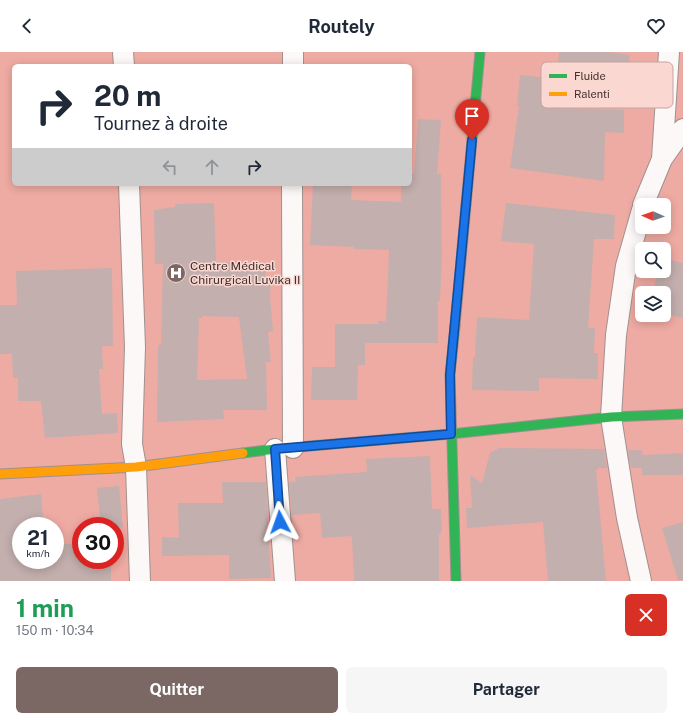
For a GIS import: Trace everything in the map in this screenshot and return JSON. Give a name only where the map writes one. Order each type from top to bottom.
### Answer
[{"type":"street","points":[[123,52],[124,64]]},
{"type":"street","points":[[293,52],[293,64]]},
{"type":"street","points":[[456,581],[450,375],[480,52]]},
{"type":"street","points":[[668,62],[669,52]]},
{"type":"street","points":[[662,159],[665,108]]},
{"type":"street","points":[[646,198],[662,159],[683,129]]},
{"type":"street","points":[[128,186],[135,347],[132,444],[136,467],[140,581]]},
{"type":"street","points":[[285,581],[284,449],[292,186]]},
{"type":"street","points":[[635,234],[626,266],[616,335],[610,417],[627,518],[641,581]]},
{"type":"street","points":[[0,474],[136,467],[284,449],[451,434],[610,417],[683,414]]},
{"type":"shaded area","points":[[0,52],[683,52],[683,581],[0,581]]},
{"type":"building","points":[[559,52],[609,52],[630,55],[629,62],[558,62]]},
{"type":"building","points":[[520,75],[541,77],[541,108],[624,110],[624,133],[605,132],[604,181],[510,168],[519,106],[517,106]]},
{"type":"building","points":[[418,119],[441,120],[437,174],[441,174],[442,257],[440,301],[438,301],[438,343],[365,343],[365,365],[358,365],[357,400],[311,400],[312,367],[335,367],[335,324],[378,324],[378,321],[386,321],[389,250],[354,249],[354,247],[310,245],[313,186],[352,186],[351,200],[401,202],[401,186],[412,186],[412,174],[414,174]]},
{"type":"building","points":[[214,203],[216,262],[266,265],[265,280],[271,280],[270,295],[273,331],[268,332],[271,362],[266,362],[267,410],[223,410],[224,419],[157,422],[158,345],[161,345],[163,264],[155,264],[154,210],[175,207],[175,204]],"holes":[[[202,316],[239,317],[247,379],[197,380],[199,318],[202,318]]]},
{"type":"building","points":[[506,203],[615,215],[614,239],[594,239],[588,328],[595,328],[594,353],[598,353],[598,379],[539,378],[539,391],[472,390],[473,357],[475,357],[477,317],[529,320],[534,244],[501,241]]},
{"type":"building","points":[[671,260],[683,263],[683,318],[671,315],[671,286],[654,286],[656,278],[671,278]]},
{"type":"building","points":[[112,268],[113,346],[102,346],[103,369],[99,369],[102,414],[117,413],[118,433],[45,438],[41,401],[18,401],[18,378],[13,378],[12,354],[0,354],[0,305],[17,305],[16,271]]},
{"type":"building","points":[[499,448],[604,449],[607,468],[598,468],[598,470],[596,470],[606,581],[548,581],[543,522],[467,528],[466,508],[472,508],[470,475],[482,483],[490,453]]},
{"type":"building","points":[[628,450],[642,450],[643,457],[643,455],[683,453],[683,475],[642,475],[642,468],[631,468]]},
{"type":"building","points":[[430,456],[432,509],[441,509],[442,530],[441,534],[439,534],[439,581],[354,581],[352,536],[322,538],[320,513],[292,515],[289,482],[296,482],[295,477],[367,472],[366,459]]},
{"type":"building","points":[[222,482],[266,482],[271,578],[229,579],[229,555],[162,556],[162,537],[179,538],[178,503],[223,503]]},
{"type":"building","points":[[119,486],[122,517],[100,517],[97,488]]},
{"type":"building","points":[[41,494],[43,517],[12,517],[12,569],[64,569],[64,544],[72,544],[72,569],[111,569],[111,581],[0,581],[0,499]]},
{"type":"building","points":[[683,522],[683,580],[678,580],[662,528]]},
{"type":"traffic: fast","points":[[466,205],[480,52]]},
{"type":"traffic: fast","points":[[455,326],[450,375],[456,581]]},
{"type":"traffic: fast","points":[[243,453],[451,434],[611,417],[683,414]]},
{"type":"traffic: slow","points":[[455,326],[466,205]]},
{"type":"traffic: slow","points":[[0,474],[136,467],[243,453]]},
{"type":"place","name":"Centre Médical Chirurgical Luvika II","points":[[176,273]]},
{"type":"route","points":[[280,522],[275,449],[451,434],[450,375],[472,140]]}]
